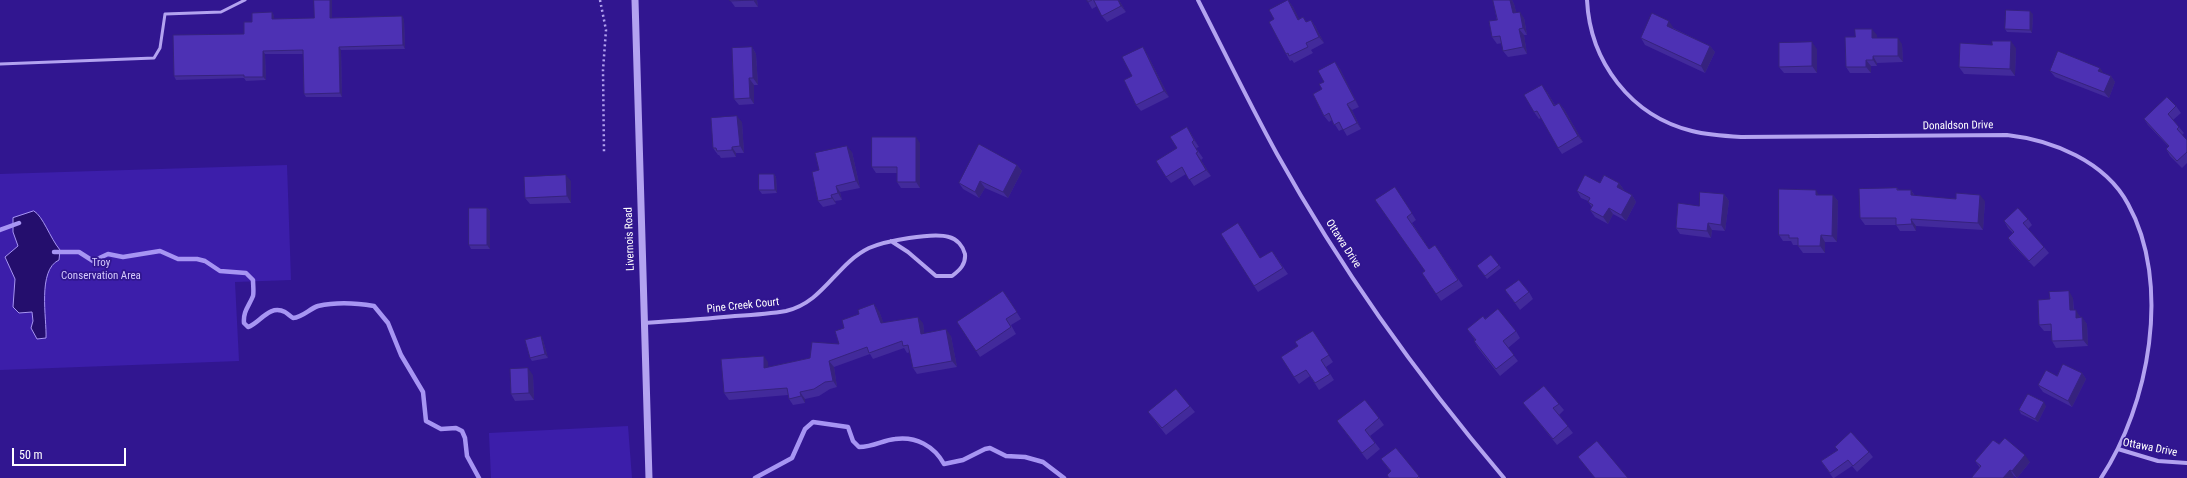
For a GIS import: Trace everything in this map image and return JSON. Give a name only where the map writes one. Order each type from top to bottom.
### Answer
[{"type":"street","name":"Livernois Road","points":[[635,0],[649,478]]},
{"type":"street","name":"Ottawa Drive","points":[[1198,0],[1277,153],[1327,237],[1421,376],[1504,478]]},
{"type":"street","name":"Donaldson Drive","points":[[1587,0],[1591,26],[1607,69],[1626,93],[1643,108],[1658,118],[1678,126],[1702,133],[1740,137],[2007,135],[2040,140],[2051,144],[2075,155],[2095,167],[2128,203],[2141,234],[2149,273],[2151,315],[2146,362],[2130,424],[2118,449]]},
{"type":"street","name":"Pine Creek Court","points":[[644,323],[787,310],[818,295],[852,259],[861,252],[878,244],[891,241],[933,236],[950,237],[962,246],[964,253],[963,266],[952,276],[936,276],[908,252],[891,241]]},
{"type":"street","name":"Ottawa Drive","points":[[2101,478],[2118,449],[2158,461],[2187,463]]},
{"type":"lane","points":[[0,64],[154,58],[160,48],[165,14],[221,12],[245,0]]},
{"type":"path","points":[[600,0],[606,30],[603,70],[604,152]]},
{"type":"green space","name":"Troy Conservation Area","points":[[287,165],[291,280],[235,282],[239,361],[0,370],[0,174]]},
{"type":"green space","points":[[628,426],[632,478],[491,478],[489,433]]},
{"type":"shaded area","points":[[34,211],[60,250],[59,260],[52,265],[45,284],[46,338],[37,339],[31,328],[33,321],[32,312],[19,313],[13,307],[15,279],[5,257],[18,246],[13,232],[13,218]]},
{"type":"building","points":[[314,0],[330,0],[330,18],[402,16],[403,45],[339,47],[340,93],[304,94],[303,50],[263,51],[263,77],[244,77],[244,75],[174,76],[173,35],[244,34],[244,22],[252,22],[252,13],[272,12],[272,19],[314,18]]},
{"type":"building","points":[[730,0],[753,0],[730,1]]},
{"type":"building","points":[[1094,0],[1118,0],[1121,6],[1102,16]]},
{"type":"building","points":[[1288,0],[1298,20],[1303,17],[1306,22],[1311,20],[1319,37],[1306,43],[1308,47],[1289,56],[1288,53],[1286,54],[1269,22],[1274,19],[1269,10]]},
{"type":"building","points":[[1493,0],[1510,0],[1513,13],[1520,12],[1523,28],[1519,29],[1523,47],[1503,51],[1500,36],[1492,37],[1489,21],[1497,20]]},
{"type":"building","points":[[2006,10],[2030,11],[2030,30],[2005,29]]},
{"type":"building","points":[[1652,13],[1669,21],[1667,26],[1710,46],[1701,66],[1641,38]]},
{"type":"building","points":[[1855,29],[1872,29],[1872,38],[1898,38],[1898,56],[1873,56],[1873,60],[1866,60],[1866,67],[1846,67],[1845,37],[1855,37]]},
{"type":"building","points":[[1992,41],[2011,41],[2010,69],[1959,67],[1960,43],[1992,45]]},
{"type":"building","points":[[1812,42],[1812,66],[1779,67],[1779,43]]},
{"type":"building","points":[[752,47],[753,78],[749,78],[750,98],[734,99],[732,48]]},
{"type":"building","points":[[1143,47],[1164,91],[1136,105],[1124,80],[1132,76],[1122,57]]},
{"type":"building","points":[[2058,51],[2100,68],[2098,71],[2111,76],[2104,92],[2050,71]]},
{"type":"building","points":[[1335,62],[1355,100],[1347,104],[1357,123],[1343,130],[1339,122],[1334,125],[1329,113],[1324,116],[1313,94],[1322,89],[1319,84],[1324,82],[1318,71]]},
{"type":"building","points":[[1542,85],[1554,106],[1559,103],[1578,136],[1558,148],[1537,111],[1534,112],[1524,95]]},
{"type":"building","points":[[2167,97],[2176,106],[2168,114],[2179,127],[2177,129],[2187,140],[2187,152],[2177,161],[2166,149],[2169,146],[2144,119]]},
{"type":"building","points":[[737,116],[740,146],[732,147],[732,150],[717,151],[716,148],[713,148],[711,118]]},
{"type":"building","points":[[1187,127],[1194,140],[1192,142],[1198,152],[1196,153],[1206,170],[1189,180],[1182,167],[1166,177],[1156,161],[1177,148],[1170,137]]},
{"type":"building","points":[[872,137],[916,137],[916,182],[897,182],[897,167],[872,167]]},
{"type":"building","points":[[979,144],[1017,165],[1003,192],[980,181],[975,192],[959,183]]},
{"type":"building","points":[[847,146],[856,181],[836,186],[838,193],[831,195],[832,198],[818,201],[812,172],[819,170],[815,153]]},
{"type":"building","points":[[759,174],[774,174],[775,190],[759,190]]},
{"type":"building","points":[[566,175],[567,196],[525,198],[524,177]]},
{"type":"building","points":[[1585,175],[1600,183],[1604,175],[1619,183],[1617,187],[1632,195],[1621,215],[1609,208],[1603,217],[1590,210],[1593,205],[1588,202],[1590,198],[1577,191]]},
{"type":"building","points":[[1395,187],[1412,213],[1407,217],[1429,249],[1435,245],[1458,280],[1436,294],[1422,273],[1425,271],[1375,200]]},
{"type":"building","points":[[1897,188],[1897,190],[1911,190],[1911,195],[1956,199],[1956,193],[1980,195],[1978,223],[1911,219],[1912,224],[1896,225],[1896,218],[1860,218],[1859,189]]},
{"type":"building","points":[[1779,189],[1816,190],[1816,195],[1833,195],[1832,236],[1821,235],[1820,246],[1798,246],[1798,238],[1789,238],[1789,235],[1779,235]]},
{"type":"building","points":[[1700,192],[1724,194],[1721,225],[1708,223],[1707,231],[1676,228],[1678,203],[1699,206]]},
{"type":"building","points":[[469,208],[487,208],[487,245],[469,245]]},
{"type":"building","points":[[2018,208],[2028,219],[2023,223],[2044,247],[2029,261],[2008,238],[2014,232],[2004,221]]},
{"type":"building","points":[[1238,223],[1260,258],[1272,251],[1283,268],[1254,286],[1221,234]]},
{"type":"building","points":[[1491,255],[1499,265],[1485,276],[1477,266]]},
{"type":"building","points":[[1519,280],[1529,292],[1515,303],[1505,290]]},
{"type":"building","points":[[1003,291],[1017,312],[1006,319],[1011,327],[976,351],[957,322]]},
{"type":"building","points":[[2069,291],[2070,310],[2076,310],[2076,318],[2082,317],[2083,340],[2052,341],[2051,324],[2039,325],[2038,300],[2050,299],[2049,292]]},
{"type":"building","points":[[874,304],[881,323],[918,317],[921,334],[946,329],[952,361],[913,368],[908,345],[903,346],[902,341],[869,353],[867,347],[829,361],[833,381],[825,382],[814,389],[800,392],[801,396],[789,399],[787,388],[724,393],[721,359],[764,356],[764,368],[810,358],[812,342],[839,344],[835,331],[844,328],[842,320],[859,314],[858,310]]},
{"type":"building","points":[[1498,309],[1516,331],[1503,341],[1514,355],[1496,369],[1474,341],[1476,340],[1467,329],[1483,316],[1485,319]]},
{"type":"building","points":[[1313,331],[1329,355],[1321,360],[1330,374],[1315,383],[1306,370],[1294,377],[1281,357],[1298,346],[1295,342]]},
{"type":"building","points":[[541,336],[545,354],[530,358],[525,340]]},
{"type":"building","points":[[2063,364],[2082,373],[2068,401],[2038,385],[2046,370],[2057,376]]},
{"type":"building","points":[[528,368],[529,393],[511,394],[510,369]]},
{"type":"building","points":[[1544,386],[1559,404],[1553,408],[1568,426],[1553,439],[1523,403]]},
{"type":"building","points":[[1176,389],[1190,406],[1162,428],[1148,412]]},
{"type":"building","points":[[2028,394],[2044,402],[2035,419],[2019,410]]},
{"type":"building","points":[[1365,400],[1379,418],[1365,430],[1375,443],[1362,453],[1337,421]]},
{"type":"building","points":[[1851,432],[1869,452],[1853,466],[1848,460],[1830,473],[1821,461],[1838,450],[1835,447]]},
{"type":"building","points":[[2005,438],[2025,455],[2012,471],[2010,470],[2003,478],[1972,478],[1981,466],[1975,461],[1993,440],[1999,444]]},
{"type":"building","points":[[1597,441],[1628,478],[1595,478],[1578,457]]},
{"type":"building","points":[[1396,448],[1419,476],[1417,478],[1389,478],[1387,475],[1391,471],[1381,459]]},
{"type":"waterway","points":[[0,230],[19,223]]},
{"type":"waterway","points":[[54,252],[79,252],[93,261],[108,254],[123,257],[160,251],[178,259],[197,259],[205,261],[220,271],[246,273],[253,280],[253,296],[244,315],[244,323],[248,327],[274,310],[285,312],[293,318],[300,316],[318,306],[346,303],[374,306],[388,323],[401,355],[423,392],[426,421],[441,429],[456,428],[462,431],[465,438],[467,456],[479,478]]},
{"type":"waterway","points":[[755,478],[792,458],[805,429],[813,422],[848,427],[853,441],[859,447],[903,438],[910,439],[930,447],[944,464],[963,460],[990,448],[1006,456],[1025,457],[1043,462],[1064,478]]}]
